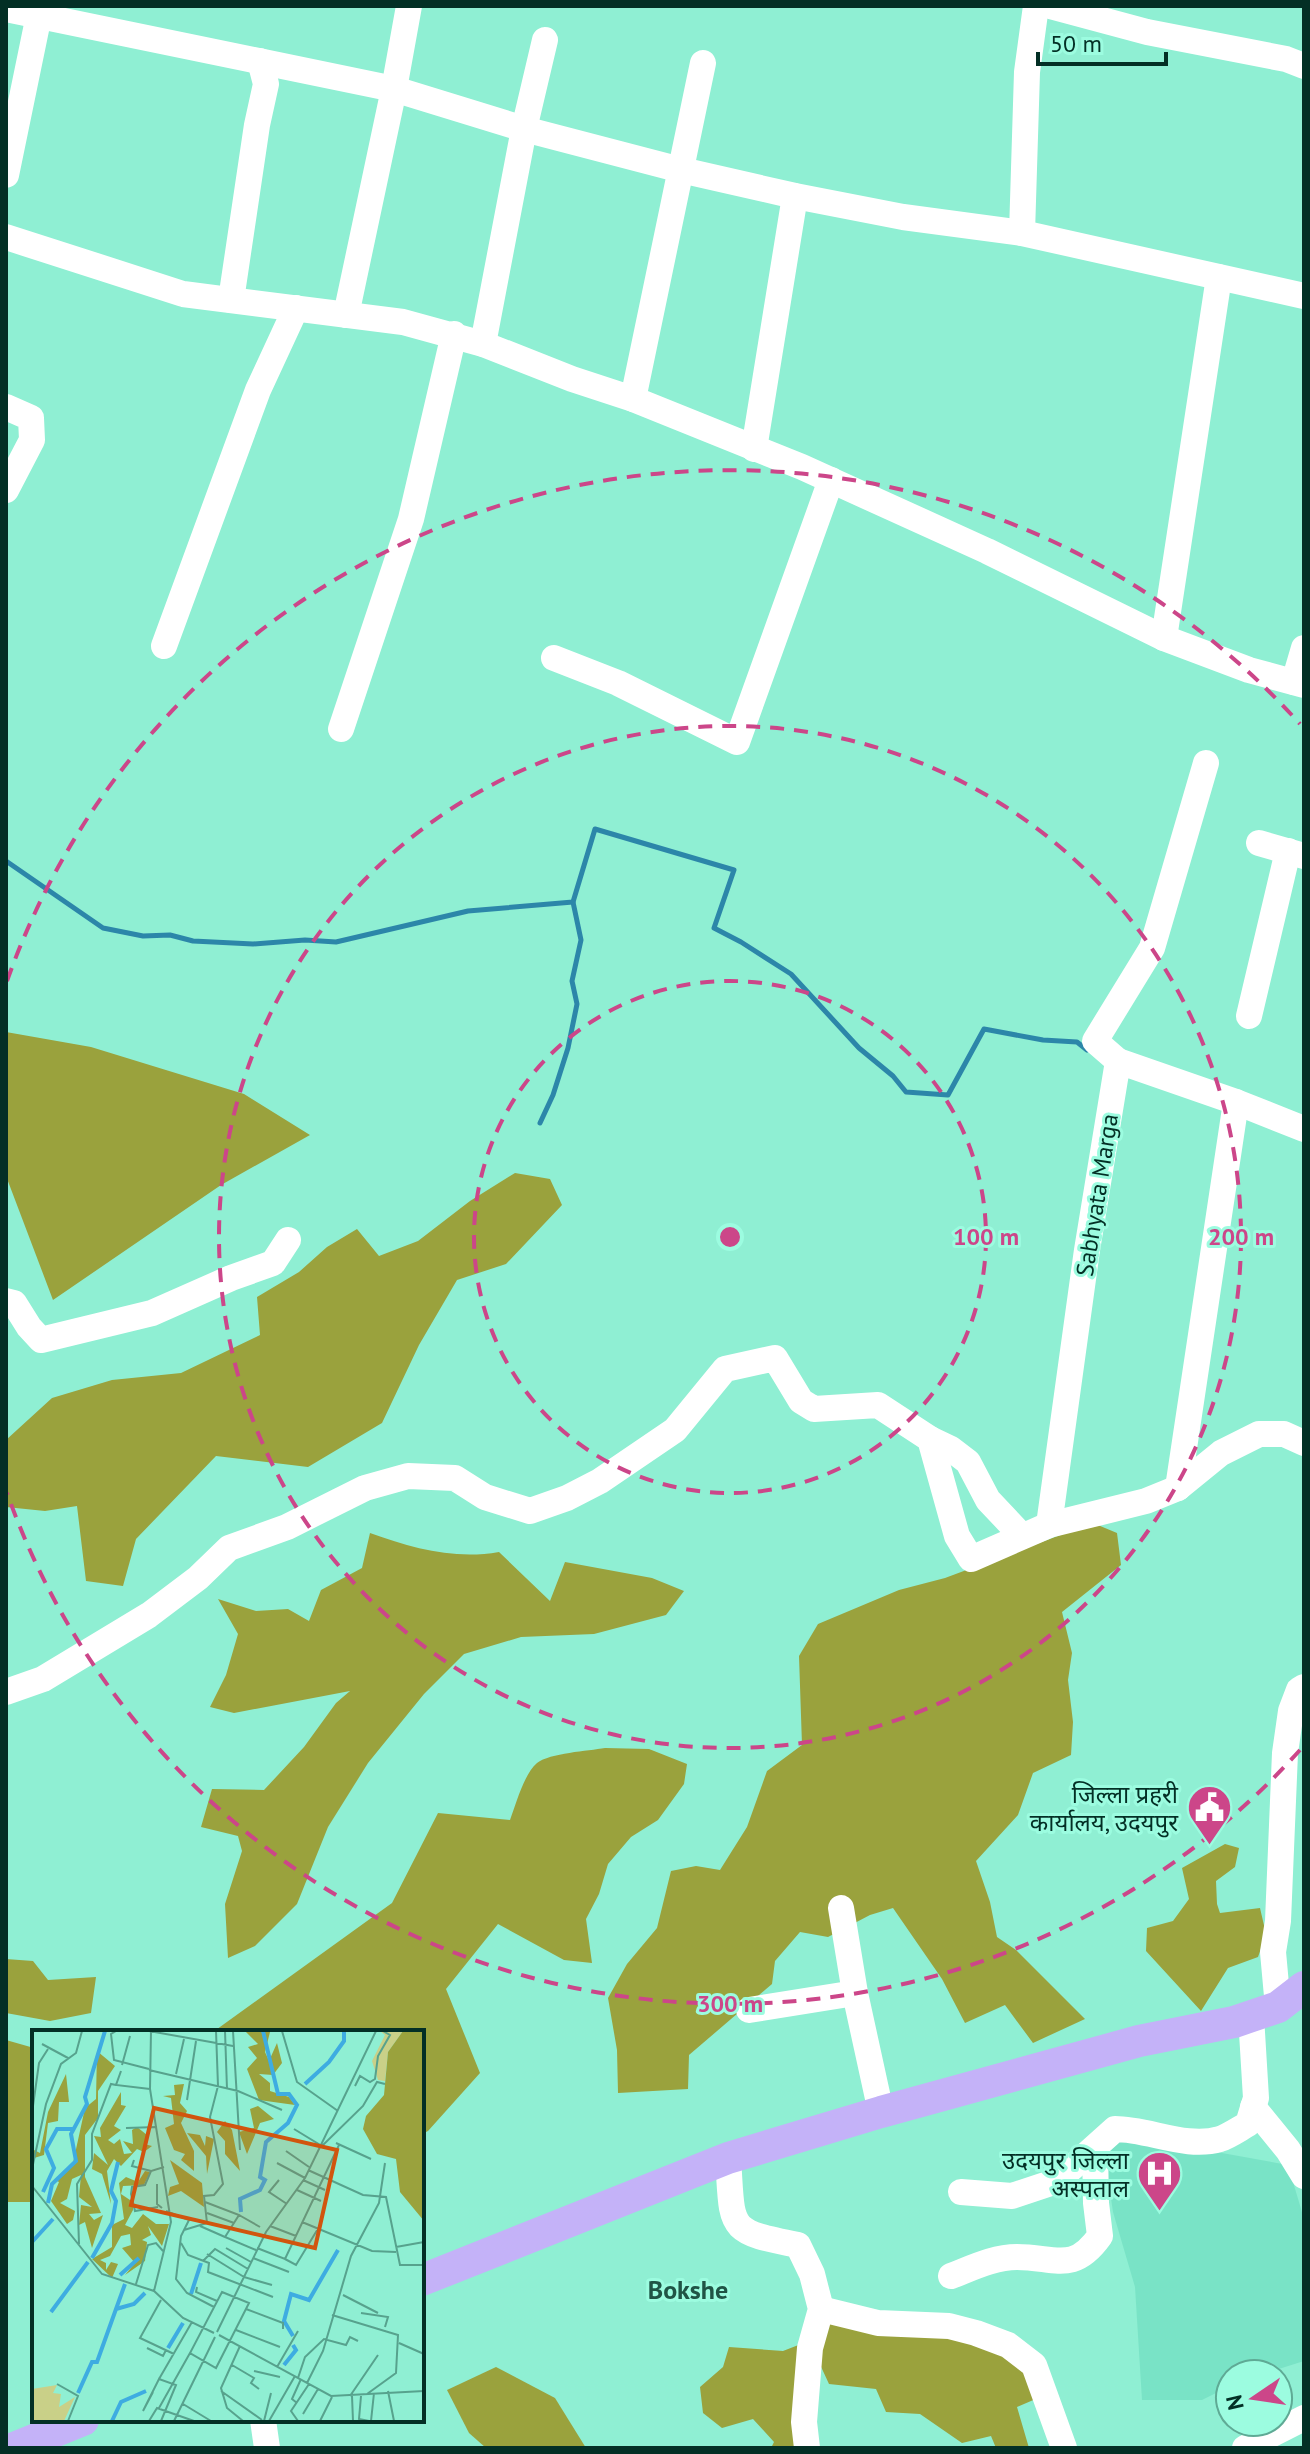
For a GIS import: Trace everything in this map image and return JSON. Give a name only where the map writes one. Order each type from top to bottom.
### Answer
[{"type":"main road","points":[[424,2279],[728,2158],[1139,2041],[1265,2011],[1304,1987]]},
{"type":"main road","points":[[14,2448],[78,2422]]},
{"type":"street","points":[[346,315],[409,6]]},
{"type":"street","points":[[1022,233],[1027,72],[1036,6]]},
{"type":"street","points":[[1050,6],[1147,32],[1286,59],[1304,66]]},
{"type":"street","points":[[6,9],[394,89],[524,129],[795,196],[903,217],[1022,233],[1304,296]]},
{"type":"street","points":[[6,175],[39,15]]},
{"type":"street","points":[[483,344],[524,129],[545,40]]},
{"type":"street","points":[[231,300],[266,84],[260,61]]},
{"type":"street","points":[[633,399],[703,63]]},
{"type":"street","points":[[754,449],[795,196]]},
{"type":"street","points":[[6,237],[183,294],[403,322],[454,334],[633,399],[831,480],[987,551],[1164,638],[1249,670],[1299,684],[1304,648]]},
{"type":"street","points":[[1164,638],[1219,277]]},
{"type":"street","points":[[164,646],[258,390],[296,308]]},
{"type":"street","points":[[341,729],[411,519],[454,334]]},
{"type":"street","points":[[6,407],[31,418],[32,440],[6,490]]},
{"type":"street","points":[[554,658],[618,683],[737,742],[831,480]]},
{"type":"street","points":[[1206,763],[1152,948],[1095,1041],[1118,1061],[1304,1129]]},
{"type":"street","points":[[1249,1016],[1296,853],[1259,843]]},
{"type":"street","name":"Sabhyata Marga","points":[[1049,1525],[1087,1250],[1118,1061]]},
{"type":"street","points":[[1178,1488],[1236,1102]]},
{"type":"street","points":[[6,1301],[14,1303],[41,1340],[152,1313],[273,1263],[288,1240]]},
{"type":"street","points":[[6,1692],[43,1679],[149,1615],[198,1578],[229,1548],[287,1527],[365,1488],[408,1476],[455,1478],[485,1497],[530,1511],[567,1498],[600,1481],[675,1430],[725,1369],[775,1358],[801,1401],[814,1409],[878,1405],[951,1449],[968,1462],[988,1500],[1022,1536]]},
{"type":"street","points":[[930,1439],[957,1536],[971,1559],[1049,1525],[1146,1501],[1178,1488],[1221,1453],[1259,1434],[1284,1434],[1304,1443]]},
{"type":"street","points":[[961,2192],[1012,2196],[1057,2181],[1115,2129],[1137,2129],[1186,2141],[1219,2139],[1248,2124],[1256,2098],[1278,1921],[1285,1753],[1291,1711],[1299,1690],[1304,1687]]},
{"type":"street","points":[[841,1908],[855,1993],[881,2112]]},
{"type":"street","points":[[749,2010],[855,1993]]},
{"type":"street","points":[[1253,2107],[1288,2150],[1304,2176]]},
{"type":"street","points":[[951,2276],[985,2262],[1015,2257],[1060,2262],[1088,2253],[1100,2236],[1095,2148]]},
{"type":"street","points":[[728,2158],[733,2220],[741,2228],[763,2238],[798,2245],[812,2274],[821,2309],[810,2348],[804,2422],[807,2448]]},
{"type":"street","points":[[821,2309],[878,2323],[949,2326],[1008,2345],[1034,2365],[1064,2448]]},
{"type":"street","points":[[1245,2448],[1304,2418]]},
{"type":"street","points":[[263,2422],[267,2448]]},
{"type":"shaded area","points":[[6,1032],[91,1047],[244,1094],[310,1135],[221,1185],[53,1300],[6,1176]]},
{"type":"shaded area","points":[[515,1173],[550,1179],[562,1205],[506,1264],[457,1280],[419,1345],[382,1423],[308,1467],[216,1456],[136,1539],[123,1586],[86,1581],[77,1506],[45,1511],[6,1507],[6,1440],[52,1398],[112,1380],[181,1373],[260,1335],[257,1297],[299,1272],[327,1247],[357,1229],[379,1256],[418,1241],[470,1201]]},
{"type":"shaded area","points":[[1093,1523],[1117,1533],[1121,1565],[1062,1612],[1072,1653],[1068,1680],[1073,1722],[1071,1755],[1033,1773],[1018,1815],[976,1861],[990,1902],[997,1937],[1016,1950],[1085,2019],[1033,2043],[1005,2005],[965,2023],[942,1979],[893,1908],[870,1915],[828,1937],[800,1932],[775,1961],[772,1984],[689,2055],[688,2089],[618,2093],[617,2050],[608,1998],[627,1964],[657,1928],[671,1871],[696,1866],[720,1870],[747,1827],[767,1771],[802,1745],[799,1656],[818,1624],[899,1590],[945,1578]]},
{"type":"shaded area","points":[[370,1533],[433,1551],[466,1555],[499,1552],[550,1601],[565,1562],[652,1578],[684,1591],[666,1615],[594,1634],[521,1637],[464,1654],[424,1694],[368,1763],[328,1827],[297,1904],[255,1946],[228,1958],[225,1904],[242,1851],[238,1836],[201,1827],[212,1789],[264,1790],[304,1747],[336,1703],[350,1691],[234,1713],[210,1707],[226,1675],[238,1634],[218,1599],[256,1611],[288,1609],[309,1621],[321,1590],[362,1568]]},
{"type":"shaded area","points":[[605,1748],[649,1749],[687,1764],[684,1784],[658,1820],[631,1837],[608,1864],[599,1894],[586,1919],[592,1963],[564,1960],[498,1924],[446,1989],[480,2073],[428,2131],[424,2133],[424,2030],[216,2030],[392,1903],[438,1813],[510,1820],[532,1768],[543,1760]]},
{"type":"shaded area","points":[[1225,1844],[1239,1848],[1235,1867],[1216,1881],[1220,1913],[1260,1908],[1266,1934],[1258,1957],[1228,1968],[1201,2011],[1146,1951],[1147,1928],[1173,1921],[1189,1899],[1182,1868]]},
{"type":"shaded area","points":[[6,1959],[33,1961],[48,1980],[96,1977],[91,2013],[50,2021],[6,2013]]},
{"type":"shaded area","points":[[6,2040],[32,2047],[32,2202],[6,2202]]},
{"type":"shaded area","points":[[1122,2135],[1288,2165],[1304,2219],[1304,2361],[1294,2364],[1294,2358],[1214,2358],[1214,2394],[1202,2400],[1142,2400],[1135,2287],[1113,2212],[1104,2151]]},
{"type":"shaded area","points":[[826,2322],[940,2331],[1017,2360],[1038,2398],[1017,2407],[1029,2448],[996,2448],[991,2436],[962,2443],[920,2414],[886,2412],[876,2389],[829,2384],[817,2358]]},
{"type":"shaded area","points":[[801,2344],[799,2448],[771,2448],[774,2442],[753,2419],[722,2428],[703,2413],[700,2387],[723,2367],[729,2347],[783,2351]]},
{"type":"shaded area","points":[[496,2367],[555,2398],[586,2448],[486,2448],[469,2433],[447,2390]]},
{"type":"waterway","points":[[6,861],[103,928],[143,936],[170,935],[193,941],[253,944],[305,940],[336,942],[468,911],[573,902],[595,829],[734,870],[714,928],[791,974],[859,1048],[893,1076],[906,1092],[948,1095],[984,1029],[1043,1040],[1077,1042],[1087,1050]]},
{"type":"waterway","points":[[540,1123],[568,1048],[577,1004],[572,981],[581,940],[573,902]]},
{"type":"place","name":"जिल्ला प्रहरी कार्यालय, उदयपुर","points":[[1209,1847]]},
{"type":"place","name":"उदयपुर जिल्ला अस्पताल","points":[[1160,2213]]},
{"type":"district","name":"Bokshe","points":[[688,2289]]}]
